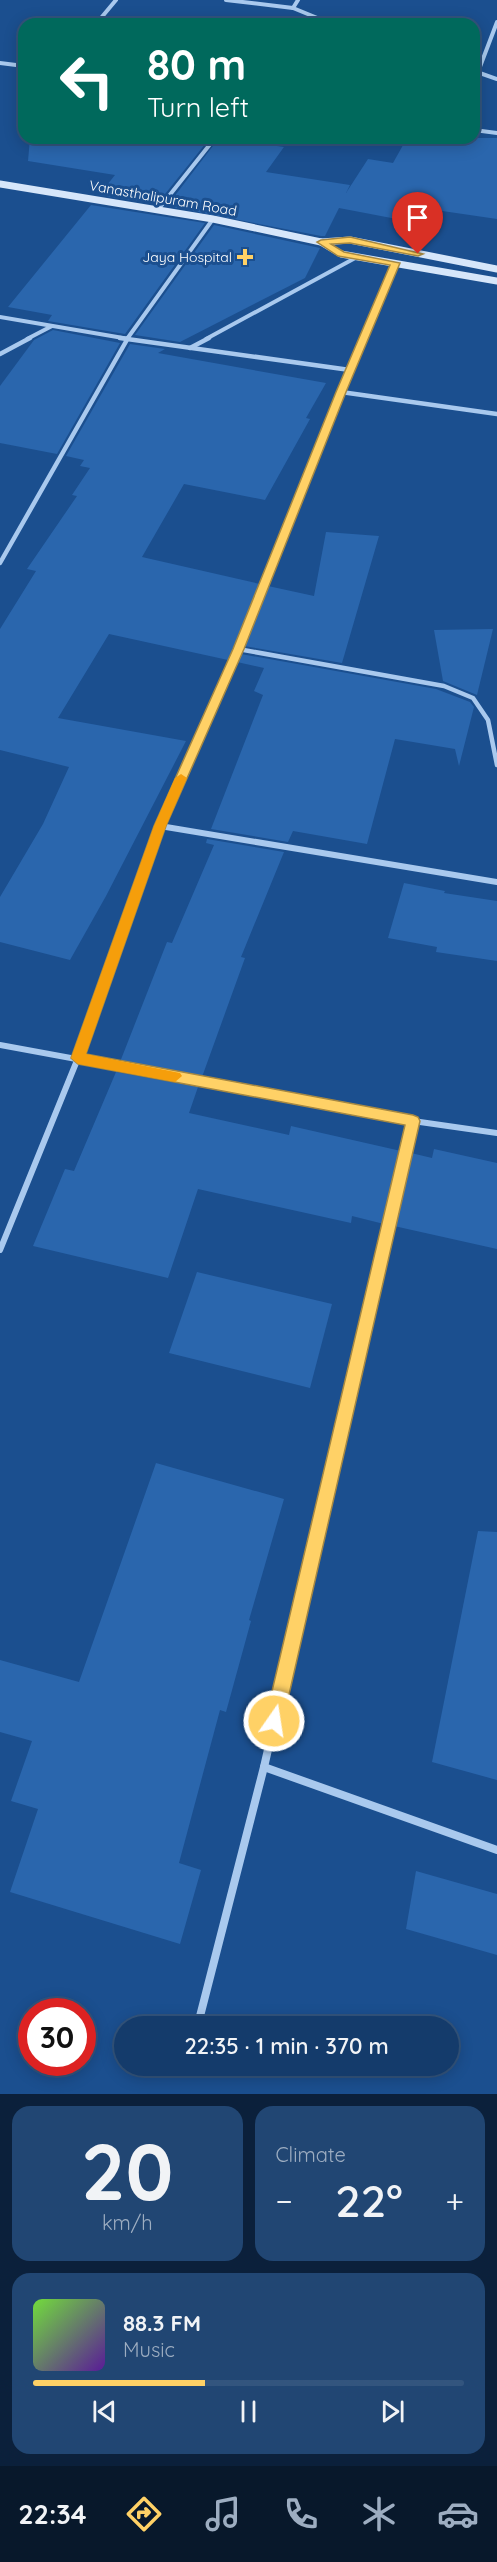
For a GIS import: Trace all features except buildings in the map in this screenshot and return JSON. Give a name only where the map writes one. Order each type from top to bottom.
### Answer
[{"type":"street","points":[[101,18],[116,0]]},
{"type":"street","points":[[226,0],[293,8],[317,18]]},
{"type":"street","points":[[293,8],[298,0]]},
{"type":"street","points":[[480,62],[497,22]]},
{"type":"street","points":[[0,63],[18,65]]},
{"type":"street","points":[[480,73],[497,79]]},
{"type":"street","points":[[480,131],[497,133]]},
{"type":"street","points":[[157,211],[210,144]]},
{"type":"street","name":"Vanasthalipuram Road","points":[[0,184],[213,219],[321,242],[350,240],[497,269]]},
{"type":"street","points":[[0,563],[127,339],[213,219]]},
{"type":"street","name":"Vanasthalipuram Road","points":[[321,242],[341,254],[497,281]]},
{"type":"street","points":[[190,348],[357,257]]},
{"type":"street","points":[[0,1250],[78,1058],[160,826],[238,649],[350,370],[396,263]]},
{"type":"street","points":[[0,317],[127,339],[350,370]]},
{"type":"street","points":[[0,354],[52,326]]},
{"type":"street","points":[[341,392],[497,414]]},
{"type":"street","points":[[238,649],[444,686],[473,698],[488,720],[497,765]]},
{"type":"street","points":[[160,826],[497,882]]},
{"type":"street","points":[[0,1045],[413,1121],[497,1133]]},
{"type":"street","points":[[200,2016],[264,1767],[413,1121]]},
{"type":"street","points":[[264,1767],[497,1851]]},
{"type":"slow traffic","points":[[175,1076],[78,1058],[160,826],[181,778]]},
{"type":"place","name":"Jaya Hospital","points":[[245,257]]},
{"type":"route","points":[[274,1721],[413,1121],[78,1058],[160,826],[238,649],[341,392],[396,263],[341,254],[321,242],[350,240],[418,254]]}]
